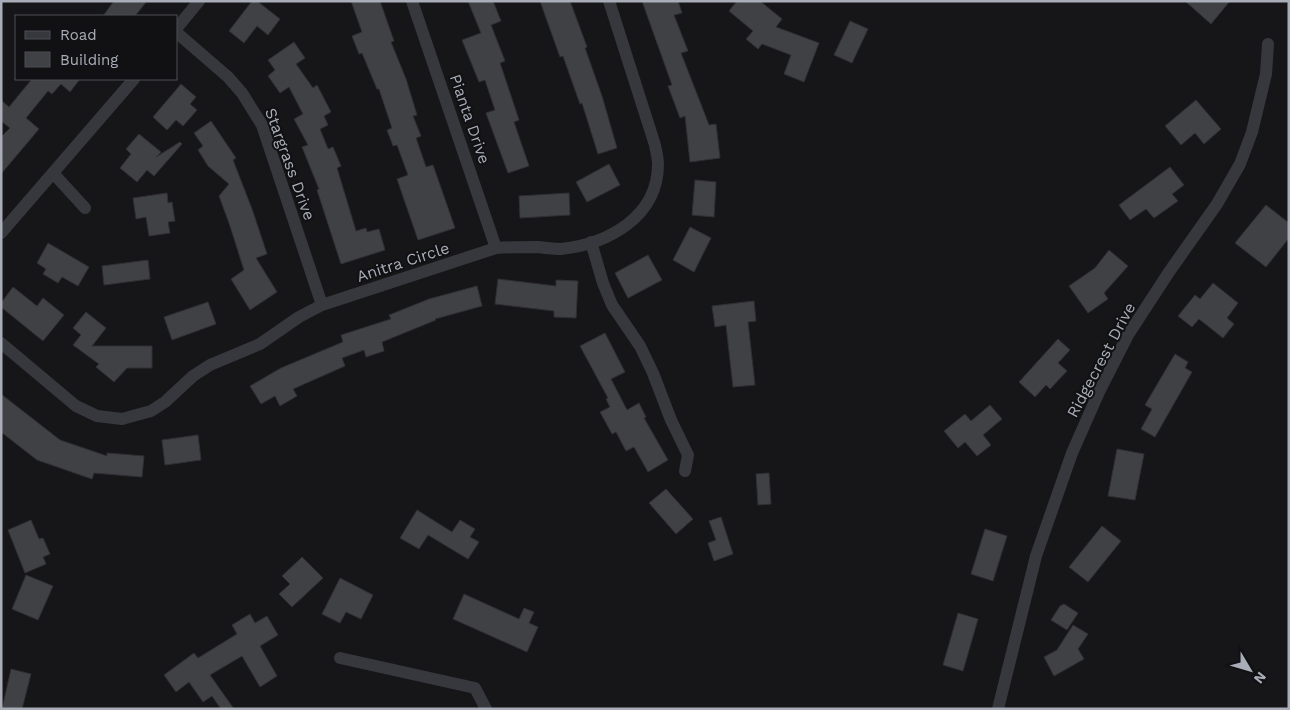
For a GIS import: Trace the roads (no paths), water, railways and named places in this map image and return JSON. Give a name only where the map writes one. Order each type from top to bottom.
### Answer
[{"type":"street","points":[[178,28],[200,1]]},
{"type":"street","name":"Pianta Drive","points":[[412,1],[496,248]]},
{"type":"street","name":"Anitra Circle","points":[[1,343],[76,406],[97,416],[122,419],[151,412],[165,402],[193,376],[210,365],[260,344],[299,317],[322,305],[496,248],[517,246],[560,249],[608,237],[622,230],[644,209],[656,180],[658,164],[655,145],[609,1]]},
{"type":"street","name":"Stargrass Drive","points":[[178,33],[228,77],[250,105],[262,125],[322,305]]},
{"type":"street","name":"Ridgecrest Drive","points":[[998,709],[1036,556],[1072,453],[1098,392],[1128,335],[1168,272],[1217,204],[1240,164],[1252,132],[1266,74],[1268,44]]},
{"type":"street","points":[[1,233],[133,80]]},
{"type":"street","points":[[53,173],[85,208]]},
{"type":"street","points":[[591,242],[603,283],[612,305],[640,346],[688,455],[685,471]]},
{"type":"street","points":[[340,658],[475,688],[486,709]]}]
